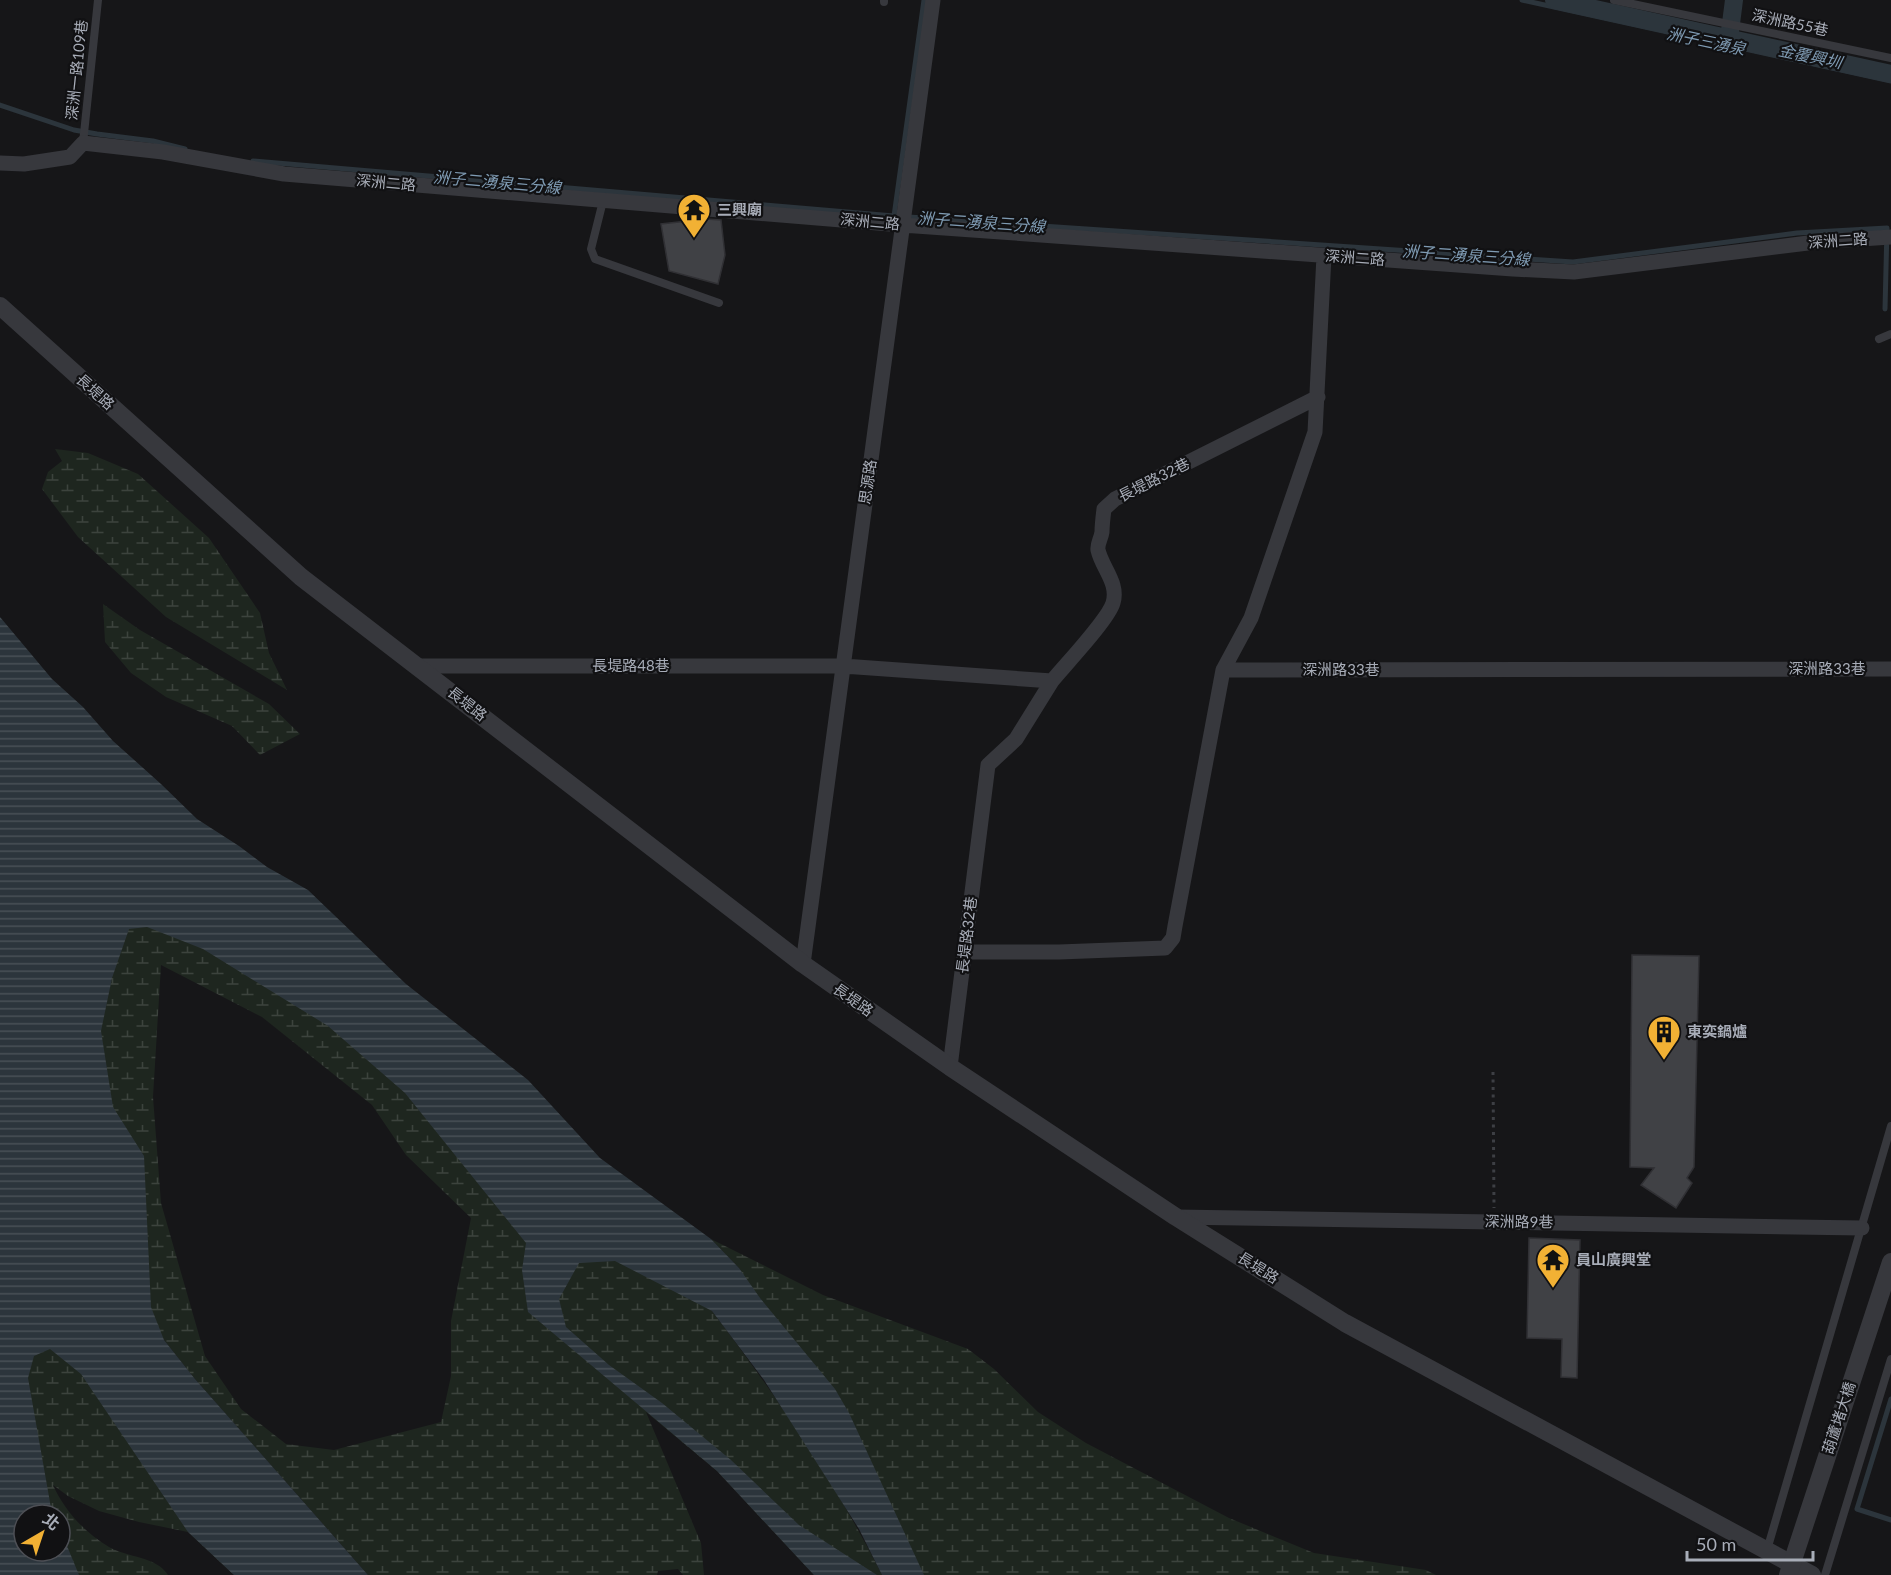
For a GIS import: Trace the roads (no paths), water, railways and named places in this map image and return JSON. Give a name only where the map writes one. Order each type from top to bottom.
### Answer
[{"type":"street","name":"思源路","points":[[803,964],[933,0]]},
{"type":"street","points":[[0,163],[24,164],[70,157],[82,143]]},
{"type":"street","name":"深洲二路","points":[[82,143],[163,152],[284,174],[902,225],[1574,272],[1816,242],[1891,237]]},
{"type":"street","points":[[965,952],[1059,952],[1165,948],[1173,938],[1223,670],[1251,618],[1315,432],[1324,256]]},
{"type":"street","name":"長堤路","points":[[0,306],[301,576],[803,964],[950,1067],[1176,1217],[1345,1323],[1766,1551],[1792,1570],[1812,1575]]},
{"type":"street","name":"長堤路32巷","points":[[950,1067],[988,765],[1016,739],[1052,681],[1104,618],[1113,603],[1113,589],[1109,573],[1097,547],[1104,509],[1115,499],[1318,397]]},
{"type":"street","name":"長堤路48巷","points":[[418,666],[843,666]]},
{"type":"street","points":[[843,666],[1052,681]]},
{"type":"street","name":"深洲路33巷","points":[[1223,670],[1891,669]]},
{"type":"street","name":"深洲路9巷","points":[[1176,1217],[1862,1228]]},
{"type":"street","name":"葫蘆堵大橋","points":[[1792,1570],[1891,1262]]},
{"type":"lane","name":"深洲一路109巷","points":[[82,143],[98,0]]},
{"type":"lane","name":"深洲路55巷","points":[[1614,0],[1891,58]]},
{"type":"lane","points":[[603,201],[591,249],[595,259],[719,303]]},
{"type":"lane","points":[[1879,339],[1891,333]]},
{"type":"lane","points":[[1766,1551],[1891,1126]]},
{"type":"lane","points":[[1825,1575],[1891,1359]]},
{"type":"waterway","points":[[894,216],[924,0]]},
{"type":"waterway","name":"洲子三湧泉","points":[[1522,0],[1891,81]]},
{"type":"waterway","name":"金覆興圳","points":[[1554,0],[1891,74]]},
{"type":"waterway","points":[[1729,39],[1734,0]]},
{"type":"waterway","name":"洲子二湧泉三分線","points":[[0,105],[74,130],[153,141],[185,149]]},
{"type":"waterway","name":"洲子二湧泉三分線","points":[[253,161],[894,216],[1573,262],[1797,233],[1887,228],[1885,309]]},
{"type":"waterway","points":[[1891,1399],[1857,1509],[1891,1520]]},
{"type":"place","name":"三興廟","points":[[694,239]]},
{"type":"place","name":"東奕鍋爐","points":[[1664,1061]]},
{"type":"place","name":"員山廣興堂","points":[[1553,1289]]}]
